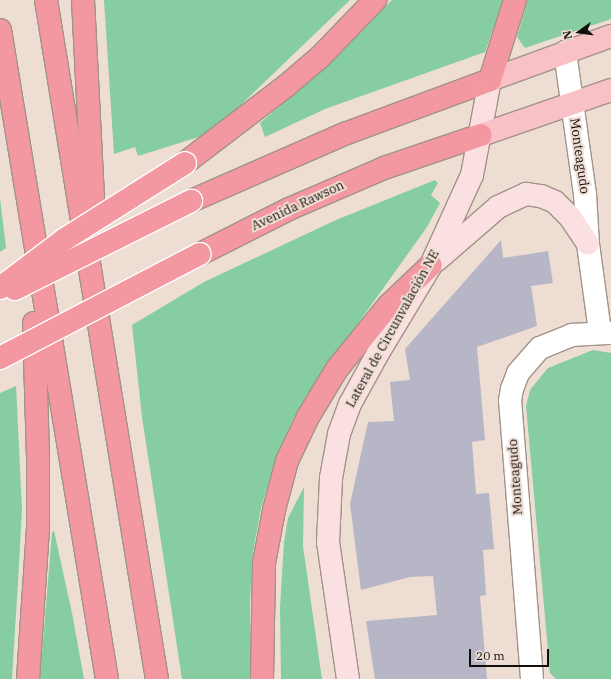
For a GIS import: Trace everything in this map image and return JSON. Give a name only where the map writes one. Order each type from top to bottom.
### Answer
[{"type":"highway","points":[[46,0],[116,437],[157,679]]},
{"type":"highway","points":[[83,0],[91,187],[116,437]]},
{"type":"highway","points":[[0,288],[65,239],[184,163],[286,86],[321,56],[375,0]]},
{"type":"highway","points":[[0,297],[191,201],[347,133],[490,80],[515,0]]},
{"type":"highway","points":[[0,30],[108,679]]},
{"type":"highway","name":"Avenida Rawson","points":[[0,358],[289,209],[384,168],[480,135]]},
{"type":"highway","points":[[24,174],[33,290],[38,457],[38,527],[28,679]]},
{"type":"highway","points":[[262,679],[264,563],[274,510],[288,461],[308,417],[337,369],[388,306],[431,265]]},
{"type":"main road","points":[[490,80],[611,36]]},
{"type":"main road","name":"Avenida Rawson","points":[[480,135],[611,90]]},
{"type":"street","name":"Monteagudo","points":[[532,679],[510,401],[512,389],[518,373],[540,348],[572,335],[606,332],[588,244],[585,194],[565,52]]},
{"type":"street","name":"Lateral de Circunvalación NE","points":[[348,679],[328,542],[331,478],[339,434],[350,404],[378,353],[431,265],[472,175],[490,80]]},
{"type":"street","points":[[431,265],[498,207],[526,194],[541,196],[555,202],[570,217],[588,244]]},
{"type":"green space","points":[[104,0],[350,0],[224,121],[205,135],[138,156],[135,147],[114,154]]},
{"type":"green space","points":[[392,0],[503,0],[485,52],[325,109],[265,137],[260,123],[333,61]]},
{"type":"green space","points":[[528,0],[611,0],[611,19],[525,48],[517,37]]},
{"type":"green space","points":[[435,180],[438,183],[431,195],[440,203],[427,227],[307,395],[292,421],[274,465],[261,508],[253,552],[250,599],[251,679],[182,679],[142,417],[132,325],[204,282],[336,220]]},
{"type":"green space","points":[[0,198],[6,248],[0,252]]},
{"type":"green space","points":[[593,350],[611,353],[611,679],[556,679],[550,673],[526,406],[530,390],[548,368]]},
{"type":"green space","points":[[16,386],[22,509],[12,679],[0,679],[0,393]]},
{"type":"green space","points":[[304,487],[303,546],[322,679],[281,679],[280,608],[284,542],[288,518]]},
{"type":"green space","points":[[54,531],[72,613],[84,679],[40,679],[52,532]]},
{"type":"building","points":[[501,240],[503,258],[548,251],[553,283],[531,286],[537,326],[477,347],[485,440],[472,442],[476,494],[489,493],[494,549],[483,550],[486,595],[480,596],[487,679],[375,679],[366,621],[437,615],[433,576],[410,577],[361,590],[350,504],[368,422],[394,421],[390,382],[410,380],[405,349]]}]
